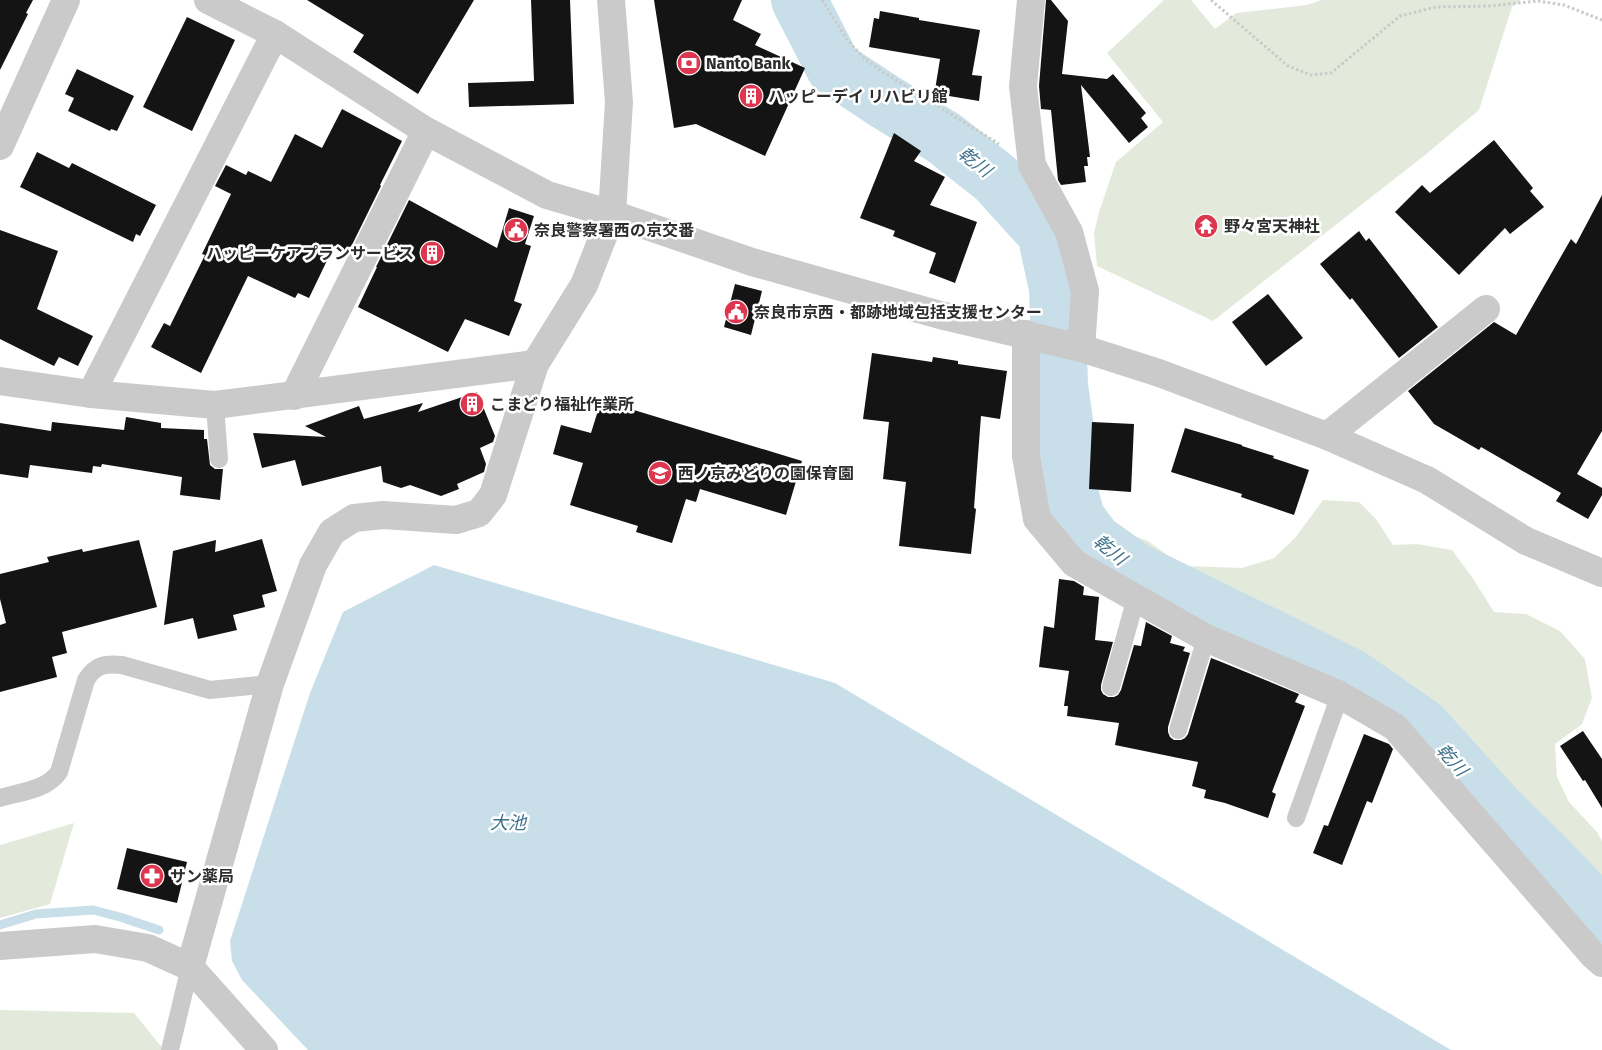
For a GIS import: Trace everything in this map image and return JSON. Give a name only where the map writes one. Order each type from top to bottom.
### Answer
[{"type":"street","points":[[0,146],[66,0]]},
{"type":"street","points":[[208,0],[275,34],[426,131],[547,195],[612,214],[752,262],[940,314],[1081,348],[1159,373],[1327,436],[1428,480],[1526,542],[1602,573]]},
{"type":"street","points":[[190,967],[270,684],[313,565],[332,532],[354,518],[383,516],[456,520],[479,513],[493,495],[535,364],[584,285],[612,214],[619,102],[611,0]]},
{"type":"street","points":[[1031,0],[1023,86],[1032,165],[1069,232],[1084,291],[1081,348]]},
{"type":"street","points":[[91,394],[275,34]]},
{"type":"street","points":[[294,396],[426,131]]},
{"type":"street","points":[[1327,436],[1486,309]]},
{"type":"street","points":[[1026,334],[1026,456],[1037,519],[1074,563],[1206,638],[1340,695],[1395,727],[1586,948],[1602,963]]},
{"type":"street","points":[[0,381],[91,394],[215,405],[535,364]]},
{"type":"street","points":[[0,946],[96,939],[148,948],[190,967],[264,1050]]},
{"type":"lane","points":[[215,405],[219,459]]},
{"type":"lane","points":[[1111,687],[1136,598]]},
{"type":"lane","points":[[1178,730],[1206,638]]},
{"type":"lane","points":[[0,798],[45,785],[54,780],[59,772],[86,680],[92,671],[100,667],[110,663],[122,665],[210,690],[270,684]]},
{"type":"lane","points":[[1296,818],[1340,695]]},
{"type":"lane","points":[[170,1050],[190,967]]},
{"type":"path","points":[[822,0],[848,41],[864,58],[883,72],[1032,165]]},
{"type":"path","points":[[1211,0],[1288,66],[1311,75],[1331,73],[1400,16],[1436,7],[1489,6],[1538,1],[1564,5],[1602,20]]},
{"type":"green space","points":[[1164,0],[1191,0],[1215,29],[1236,13],[1307,5],[1321,0],[1521,0],[1512,7],[1479,110],[1425,155],[1213,321],[1097,266],[1094,233],[1116,162],[1163,122],[1107,53]]},
{"type":"green space","points":[[1323,500],[1359,502],[1376,519],[1393,545],[1417,544],[1452,550],[1494,612],[1526,614],[1560,631],[1585,659],[1592,698],[1582,724],[1555,744],[1557,777],[1569,802],[1597,832],[1602,841],[1602,904],[1580,862],[1475,774],[1459,749],[1418,715],[1351,670],[1261,624],[1164,580],[1110,546],[1106,535],[1121,531],[1148,541],[1170,557],[1188,566],[1242,568],[1274,558],[1295,538]]},
{"type":"green space","points":[[74,823],[50,904],[0,918],[0,845]]},
{"type":"green space","points":[[0,1010],[134,1013],[164,1050],[0,1050]]},
{"type":"water","name":"大池","points":[[434,565],[835,683],[1451,1050],[308,1050],[242,980],[232,961],[230,941],[310,693],[343,612]]},
{"type":"building","points":[[0,0],[33,0],[0,70]]},
{"type":"building","points":[[307,0],[474,0],[418,94],[353,52],[364,35]]},
{"type":"building","points":[[531,0],[570,0],[574,104],[469,107],[468,83],[534,81]]},
{"type":"building","points":[[654,0],[742,0],[733,20],[761,34],[755,45],[805,68],[765,156],[696,124],[674,128]]},
{"type":"building","points":[[1046,0],[1051,0],[1068,21],[1062,74],[1107,79],[1113,74],[1146,113],[1141,118],[1148,127],[1129,143],[1081,85],[1090,157],[1087,157],[1088,166],[1084,166],[1086,182],[1061,185],[1058,180],[1051,110],[1041,109],[1039,86]]},
{"type":"building","points":[[880,11],[919,18],[919,20],[980,30],[972,75],[982,76],[979,101],[949,96],[949,92],[935,90],[940,59],[869,47],[874,18],[879,19]]},
{"type":"building","points":[[187,17],[235,40],[192,131],[143,107]]},
{"type":"building","points":[[77,69],[134,96],[117,131],[111,129],[110,131],[68,111],[74,98],[65,94]]},
{"type":"building","points":[[342,109],[402,141],[348,253],[334,246],[309,298],[298,293],[295,298],[248,276],[201,373],[151,347],[164,323],[170,326],[205,255],[202,254],[231,194],[215,186],[226,165],[246,175],[248,171],[271,182],[295,134],[322,148]]},
{"type":"building","points":[[894,133],[921,151],[914,161],[945,177],[930,205],[977,222],[955,283],[929,273],[936,253],[893,236],[895,231],[860,218]]},
{"type":"building","points":[[1494,140],[1533,188],[1530,191],[1544,207],[1510,234],[1505,228],[1459,275],[1395,212],[1422,185],[1430,193]]},
{"type":"building","points":[[37,152],[69,168],[72,163],[156,205],[140,236],[136,234],[133,242],[20,187]]},
{"type":"building","points":[[1602,195],[1602,431],[1577,474],[1602,488],[1602,495],[1588,519],[1556,501],[1561,493],[1481,447],[1479,450],[1434,424],[1408,391],[1494,322],[1516,335],[1571,239],[1576,244]]},
{"type":"building","points":[[409,200],[497,248],[509,208],[534,216],[525,244],[531,246],[514,301],[522,304],[509,336],[465,319],[448,352],[358,307]]},
{"type":"building","points":[[0,230],[58,251],[37,309],[93,336],[78,366],[59,357],[54,366],[0,339]]},
{"type":"building","points":[[1359,231],[1366,241],[1369,238],[1438,327],[1399,358],[1352,298],[1350,300],[1320,264]]},
{"type":"building","points":[[735,284],[762,291],[751,335],[724,327]]},
{"type":"building","points":[[1268,294],[1303,338],[1266,366],[1232,322]]},
{"type":"building","points":[[872,353],[932,362],[933,357],[958,361],[958,364],[1007,371],[1000,419],[981,416],[974,508],[976,509],[971,554],[899,546],[906,482],[883,479],[889,422],[863,419]]},
{"type":"building","points":[[477,392],[495,436],[493,442],[480,448],[486,464],[484,472],[457,484],[459,489],[441,496],[410,485],[401,488],[383,482],[381,466],[302,486],[295,460],[262,468],[253,433],[326,437],[305,426],[359,406],[364,419],[423,403],[418,412]]},
{"type":"building","points":[[600,404],[613,408],[614,404],[802,461],[786,515],[700,489],[696,502],[686,499],[672,543],[636,532],[638,526],[570,505],[583,463],[553,454],[561,425],[591,433]]},
{"type":"building","points":[[126,417],[161,423],[161,428],[204,430],[204,439],[207,439],[210,465],[215,469],[223,469],[220,500],[180,495],[182,477],[102,464],[101,467],[93,466],[92,473],[30,465],[28,478],[0,474],[0,423],[51,431],[52,422],[124,430]]},
{"type":"building","points":[[1092,422],[1134,424],[1131,492],[1089,489]]},
{"type":"building","points":[[1185,428],[1242,445],[1309,470],[1294,515],[1241,497],[1242,494],[1171,472]]},
{"type":"building","points":[[262,539],[277,591],[262,595],[265,607],[233,615],[237,630],[198,639],[193,618],[164,625],[173,551],[216,540],[215,552]]},
{"type":"building","points":[[139,540],[157,607],[62,632],[67,653],[52,657],[57,677],[0,692],[0,625],[6,623],[0,599],[0,574],[49,562],[47,557],[82,549],[83,552]]},
{"type":"building","points":[[1059,579],[1074,581],[1084,587],[1083,595],[1099,597],[1095,640],[1113,642],[1101,685],[1103,694],[1108,697],[1118,695],[1121,690],[1134,645],[1141,646],[1146,622],[1172,636],[1170,643],[1185,647],[1183,651],[1190,653],[1168,727],[1170,737],[1174,740],[1181,740],[1188,734],[1211,658],[1299,694],[1295,702],[1305,706],[1272,792],[1276,794],[1268,818],[1204,798],[1206,790],[1192,786],[1198,762],[1115,745],[1119,723],[1067,716],[1068,706],[1064,706],[1069,671],[1039,667],[1044,626],[1054,628]]},
{"type":"building","points":[[1583,731],[1602,759],[1602,808],[1585,780],[1583,781],[1560,746]]},
{"type":"building","points":[[1364,734],[1389,744],[1393,749],[1372,803],[1367,801],[1342,865],[1313,853],[1324,825],[1328,826]]},
{"type":"building","name":"サン薬局","points":[[127,848],[187,862],[177,903],[117,889]]},
{"type":"waterway","name":"乾川","points":[[799,0],[834,68],[944,138],[995,178],[1045,233],[1057,288],[1060,385],[1066,429],[1066,476],[1077,518],[1094,541],[1136,571],[1350,676],[1422,726],[1498,810],[1602,915]]},
{"type":"waterway","points":[[0,925],[36,914],[93,910],[159,930]]},
{"type":"place","name":"Nanto Bank","points":[[689,63]]},
{"type":"place","name":"ハッピーデイ リハビリ館","points":[[751,96]]},
{"type":"place","name":"野々宮天神社","points":[[1206,226]]},
{"type":"place","name":"奈良警察署西の京交番","points":[[516,230]]},
{"type":"place","name":"ハッピーケアプランサービス","points":[[432,253]]},
{"type":"place","name":"奈良市京西・都跡地域包括支援センター","points":[[736,312]]},
{"type":"place","name":"こまどり福祉作業所","points":[[472,404]]},
{"type":"place","name":"西ノ京みどりの園保育園","points":[[660,473]]},
{"type":"place","name":"サン薬局","points":[[152,876]]}]
